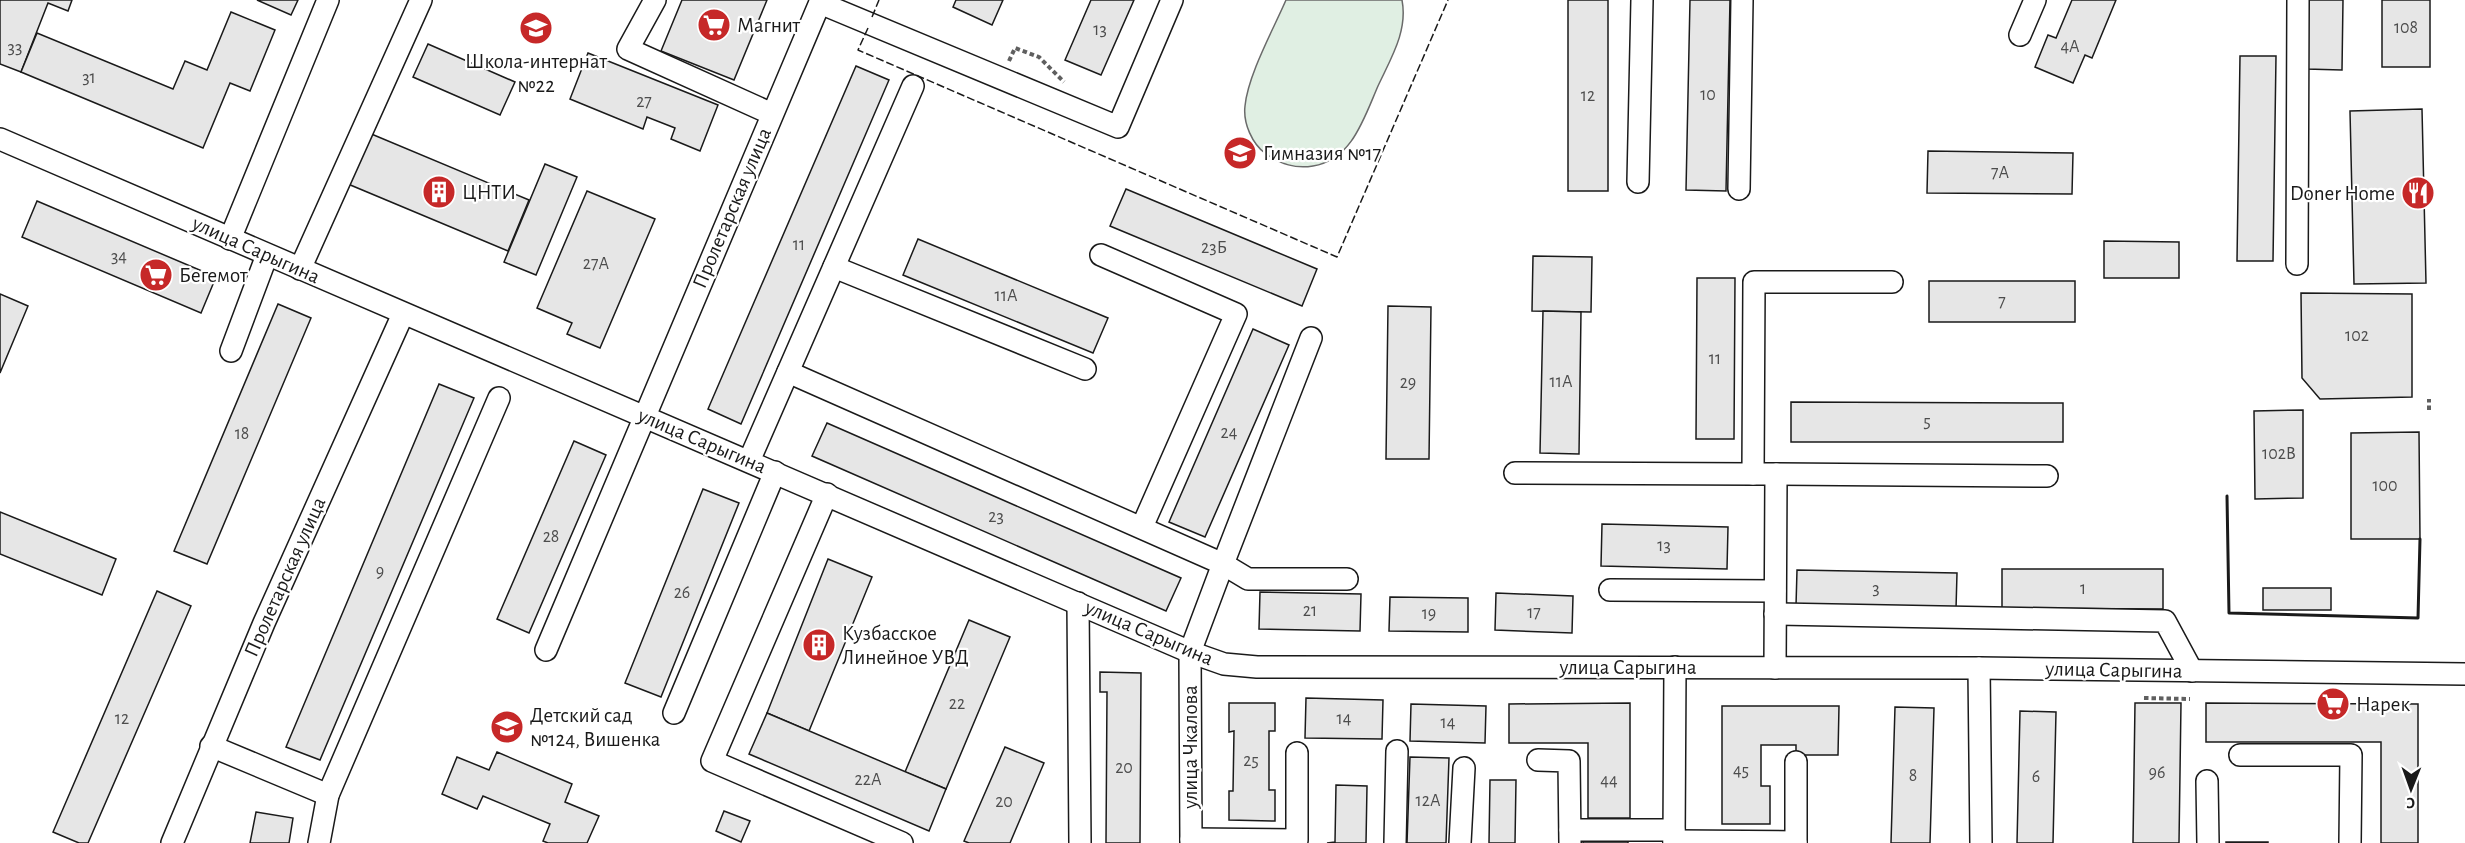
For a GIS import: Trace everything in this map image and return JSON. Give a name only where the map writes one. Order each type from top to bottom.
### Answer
[{"type":"street","points":[[231,239],[328,0]]},
{"type":"street","points":[[300,269],[421,0]]},
{"type":"street","points":[[655,0],[628,49],[772,114]]},
{"type":"street","points":[[820,1],[1118,127],[1172,0]]},
{"type":"street","points":[[1638,182],[1642,0]]},
{"type":"street","points":[[1739,189],[1742,0]]},
{"type":"street","points":[[2020,35],[2035,0]]},
{"type":"street","points":[[2297,264],[2298,0]]},
{"type":"street","name":"Пролетарская улица","points":[[546,650],[820,1]]},
{"type":"street","points":[[749,461],[913,86]]},
{"type":"street","name":"улица Сарыгина","points":[[0,139],[403,314],[775,471],[1190,652],[1224,664],[1257,667],[1979,668],[2465,674]]},
{"type":"street","points":[[231,351],[267,255]]},
{"type":"street","points":[[1101,255],[1236,314],[1142,527]]},
{"type":"street","points":[[834,267],[1085,369]]},
{"type":"street","points":[[1753,474],[1754,282],[1892,282]]},
{"type":"street","name":"Пролетарская улица","points":[[172,843],[264,623],[403,314]]},
{"type":"street","points":[[1190,652],[1311,338]]},
{"type":"street","points":[[788,372],[1142,527],[1223,564],[1248,579],[1347,579]]},
{"type":"street","points":[[319,843],[328,795],[500,398]]},
{"type":"street","points":[[674,713],[775,471]]},
{"type":"street","points":[[1515,473],[2047,476]]},
{"type":"street","points":[[1775,668],[1776,474]]},
{"type":"street","points":[[827,495],[712,761],[902,843]]},
{"type":"street","points":[[1610,590],[1775,591]]},
{"type":"street","points":[[1078,603],[1080,843]]},
{"type":"street","points":[[1775,614],[2165,621],[2192,671]]},
{"type":"street","name":"улица Чкалова","points":[[1190,652],[1191,841]]},
{"type":"street","points":[[1674,838],[1675,667]]},
{"type":"street","points":[[1979,668],[1981,843]]},
{"type":"street","points":[[211,746],[328,795]]},
{"type":"street","points":[[1395,843],[1397,751]]},
{"type":"street","points":[[1191,841],[1297,840],[1297,753]]},
{"type":"street","points":[[2240,755],[2350,755],[2350,843]]},
{"type":"street","points":[[1538,760],[1569,761],[1570,836],[1796,843],[1796,762]]},
{"type":"street","points":[[1460,843],[1464,768]]},
{"type":"street","points":[[2208,781],[2208,843]]},
{"type":"path","points":[[2429,399],[2429,410]]},
{"type":"path","points":[[2144,698],[2190,699]]},
{"type":"green space","points":[[1286,0],[1402,0],[1403,23],[1397,44],[1362,124],[1355,136],[1338,155],[1313,166],[1288,165],[1266,154],[1253,139],[1245,119],[1245,106],[1251,81]]},
{"type":"building","points":[[0,0],[72,0],[68,11],[48,3],[21,72],[0,64]]},
{"type":"building","points":[[257,0],[298,0],[291,15]]},
{"type":"building","name":"Магнит","points":[[682,0],[767,0],[734,80],[661,51]]},
{"type":"building","points":[[956,0],[1003,0],[992,25],[953,7]]},
{"type":"building","points":[[1091,0],[1134,0],[1101,75],[1065,60]]},
{"type":"building","points":[[1568,0],[1608,0],[1608,191],[1568,191]]},
{"type":"building","points":[[1690,0],[1730,0],[1726,191],[1686,190]]},
{"type":"building","points":[[2072,0],[2116,0],[2092,58],[2085,55],[2073,83],[2035,67],[2048,35],[2056,38]]},
{"type":"building","points":[[2307,0],[2343,0],[2342,70],[2306,69]]},
{"type":"building","points":[[2382,0],[2430,0],[2430,67],[2382,67]]},
{"type":"building","points":[[231,12],[275,30],[250,91],[230,83],[203,148],[21,72],[37,33],[173,89],[185,61],[207,70]]},
{"type":"building","points":[[428,44],[515,82],[500,115],[413,77]]},
{"type":"building","points":[[588,53],[718,105],[700,151],[671,139],[675,128],[647,117],[643,129],[570,99]]},
{"type":"building","points":[[2240,56],[2276,56],[2273,261],[2237,261]]},
{"type":"building","points":[[856,66],[889,80],[741,424],[708,409]]},
{"type":"building","points":[[2422,109],[2426,283],[2354,284],[2350,111]]},
{"type":"building","name":"ЦНТИ","points":[[369,133],[529,200],[508,251],[348,184]]},
{"type":"building","points":[[1928,151],[2073,153],[2072,194],[1927,193]]},
{"type":"building","points":[[545,164],[577,177],[536,275],[504,262]]},
{"type":"building","points":[[1126,189],[1317,269],[1302,306],[1110,226]]},
{"type":"building","points":[[587,191],[655,219],[600,348],[567,334],[572,323],[537,308]]},
{"type":"building","points":[[37,201],[216,277],[201,313],[22,237]]},
{"type":"building","points":[[918,239],[1108,318],[1093,353],[903,275]]},
{"type":"building","points":[[2104,241],[2179,242],[2179,278],[2104,278]]},
{"type":"building","points":[[1533,256],[1592,257],[1591,312],[1532,311]]},
{"type":"building","points":[[1697,278],[1735,278],[1734,439],[1696,439]]},
{"type":"building","points":[[1929,281],[2075,281],[2075,322],[1929,322]]},
{"type":"building","points":[[2301,293],[2412,294],[2412,397],[2320,399],[2302,378]]},
{"type":"building","points":[[0,294],[28,306],[0,373]]},
{"type":"building","points":[[278,304],[311,318],[207,564],[174,551]]},
{"type":"building","points":[[1388,306],[1431,307],[1429,459],[1386,459]]},
{"type":"building","points":[[1543,311],[1581,312],[1579,454],[1540,453]]},
{"type":"building","points":[[1253,329],[1289,345],[1205,537],[1169,522]]},
{"type":"building","points":[[439,384],[474,398],[320,760],[286,747]]},
{"type":"building","points":[[1791,402],[2063,403],[2063,442],[1791,442]]},
{"type":"building","points":[[2303,410],[2303,498],[2255,499],[2254,411]]},
{"type":"building","points":[[827,423],[1181,578],[1166,611],[812,456]]},
{"type":"building","points":[[2419,432],[2420,539],[2351,539],[2351,433]]},
{"type":"building","points":[[574,441],[606,455],[529,633],[497,619]]},
{"type":"building","points":[[703,489],[739,503],[661,697],[625,683]]},
{"type":"building","points":[[0,512],[116,559],[102,595],[0,554]]},
{"type":"building","points":[[1602,524],[1728,527],[1727,569],[1601,566]]},
{"type":"building","name":"Кузбасское Линейное УВД","points":[[828,559],[872,577],[809,731],[767,713]]},
{"type":"building","points":[[2002,569],[2163,569],[2163,609],[2002,608]]},
{"type":"building","points":[[1797,570],[1957,573],[1956,609],[1796,606]]},
{"type":"building","points":[[2263,588],[2331,588],[2331,610],[2263,610]]},
{"type":"building","points":[[157,591],[191,606],[88,843],[79,843],[53,832]]},
{"type":"building","points":[[1260,592],[1361,594],[1360,631],[1259,629]]},
{"type":"building","points":[[1496,593],[1573,596],[1572,633],[1495,630]]},
{"type":"building","points":[[1390,597],[1468,598],[1468,632],[1389,631]]},
{"type":"building","points":[[969,620],[1010,637],[946,789],[905,772]]},
{"type":"building","points":[[1100,672],[1141,673],[1140,843],[1106,843],[1107,692],[1100,692]]},
{"type":"building","points":[[1306,698],[1383,700],[1382,739],[1305,738]]},
{"type":"building","points":[[1229,703],[1275,703],[1275,731],[1269,731],[1269,790],[1275,790],[1275,821],[1229,820],[1229,791],[1233,791],[1234,731],[1229,732]]},
{"type":"building","points":[[1630,703],[1630,818],[1588,818],[1588,743],[1509,743],[1509,704]]},
{"type":"building","points":[[2135,703],[2181,703],[2179,843],[2133,843]]},
{"type":"building","points":[[2206,703],[2418,704],[2418,843],[2381,843],[2381,742],[2206,742]]},
{"type":"building","points":[[1411,704],[1486,706],[1485,743],[1410,741]]},
{"type":"building","points":[[1722,706],[1839,706],[1838,755],[1796,755],[1796,745],[1761,745],[1761,786],[1770,786],[1770,824],[1722,824]]},
{"type":"building","points":[[1895,707],[1934,708],[1930,843],[1891,843]]},
{"type":"building","points":[[2020,711],[2056,712],[2053,843],[2017,843]]},
{"type":"building","points":[[767,713],[946,789],[929,831],[749,754]]},
{"type":"building","points":[[1005,747],[1044,763],[1010,843],[964,841]]},
{"type":"building","points":[[497,752],[572,784],[565,802],[599,816],[587,843],[548,843],[543,841],[550,824],[483,796],[477,809],[442,794],[457,757],[489,770]]},
{"type":"building","points":[[1410,757],[1449,758],[1446,843],[1407,843]]},
{"type":"building","points":[[1490,780],[1516,780],[1515,843],[1489,843]]},
{"type":"building","points":[[1336,785],[1367,786],[1366,843],[1327,843],[1335,842]]},
{"type":"building","points":[[724,811],[750,821],[741,842],[716,831]]},
{"type":"building","points":[[256,812],[293,818],[289,843],[250,843]]},
{"type":"building","points":[[1583,837],[1628,838],[1628,843],[1583,843]]},
{"type":"building","points":[[2268,842],[2268,843],[2226,843]]},
{"type":"fence","points":[[872,17],[879,0]]},
{"type":"fence","points":[[868,28],[858,50],[1337,257],[1448,0]]},
{"type":"wall","points":[[2227,496],[2229,613],[2418,618],[2420,539]]},
{"type":"place","name":"Магнит","points":[[714,25]]},
{"type":"place","name":"Школа-интернат №22","points":[[536,28]]},
{"type":"place","name":"Гимназия №17","points":[[1240,153]]},
{"type":"place","name":"ЦНТИ","points":[[439,192]]},
{"type":"place","name":"Doner Home","points":[[2418,193]]},
{"type":"place","name":"Бегемот","points":[[156,275]]},
{"type":"place","name":"Кузбасское Линейное УВД","points":[[819,645]]},
{"type":"place","name":"Нарек","points":[[2333,704]]},
{"type":"place","name":"Детский сад №124, Вишенка","points":[[507,727]]}]
